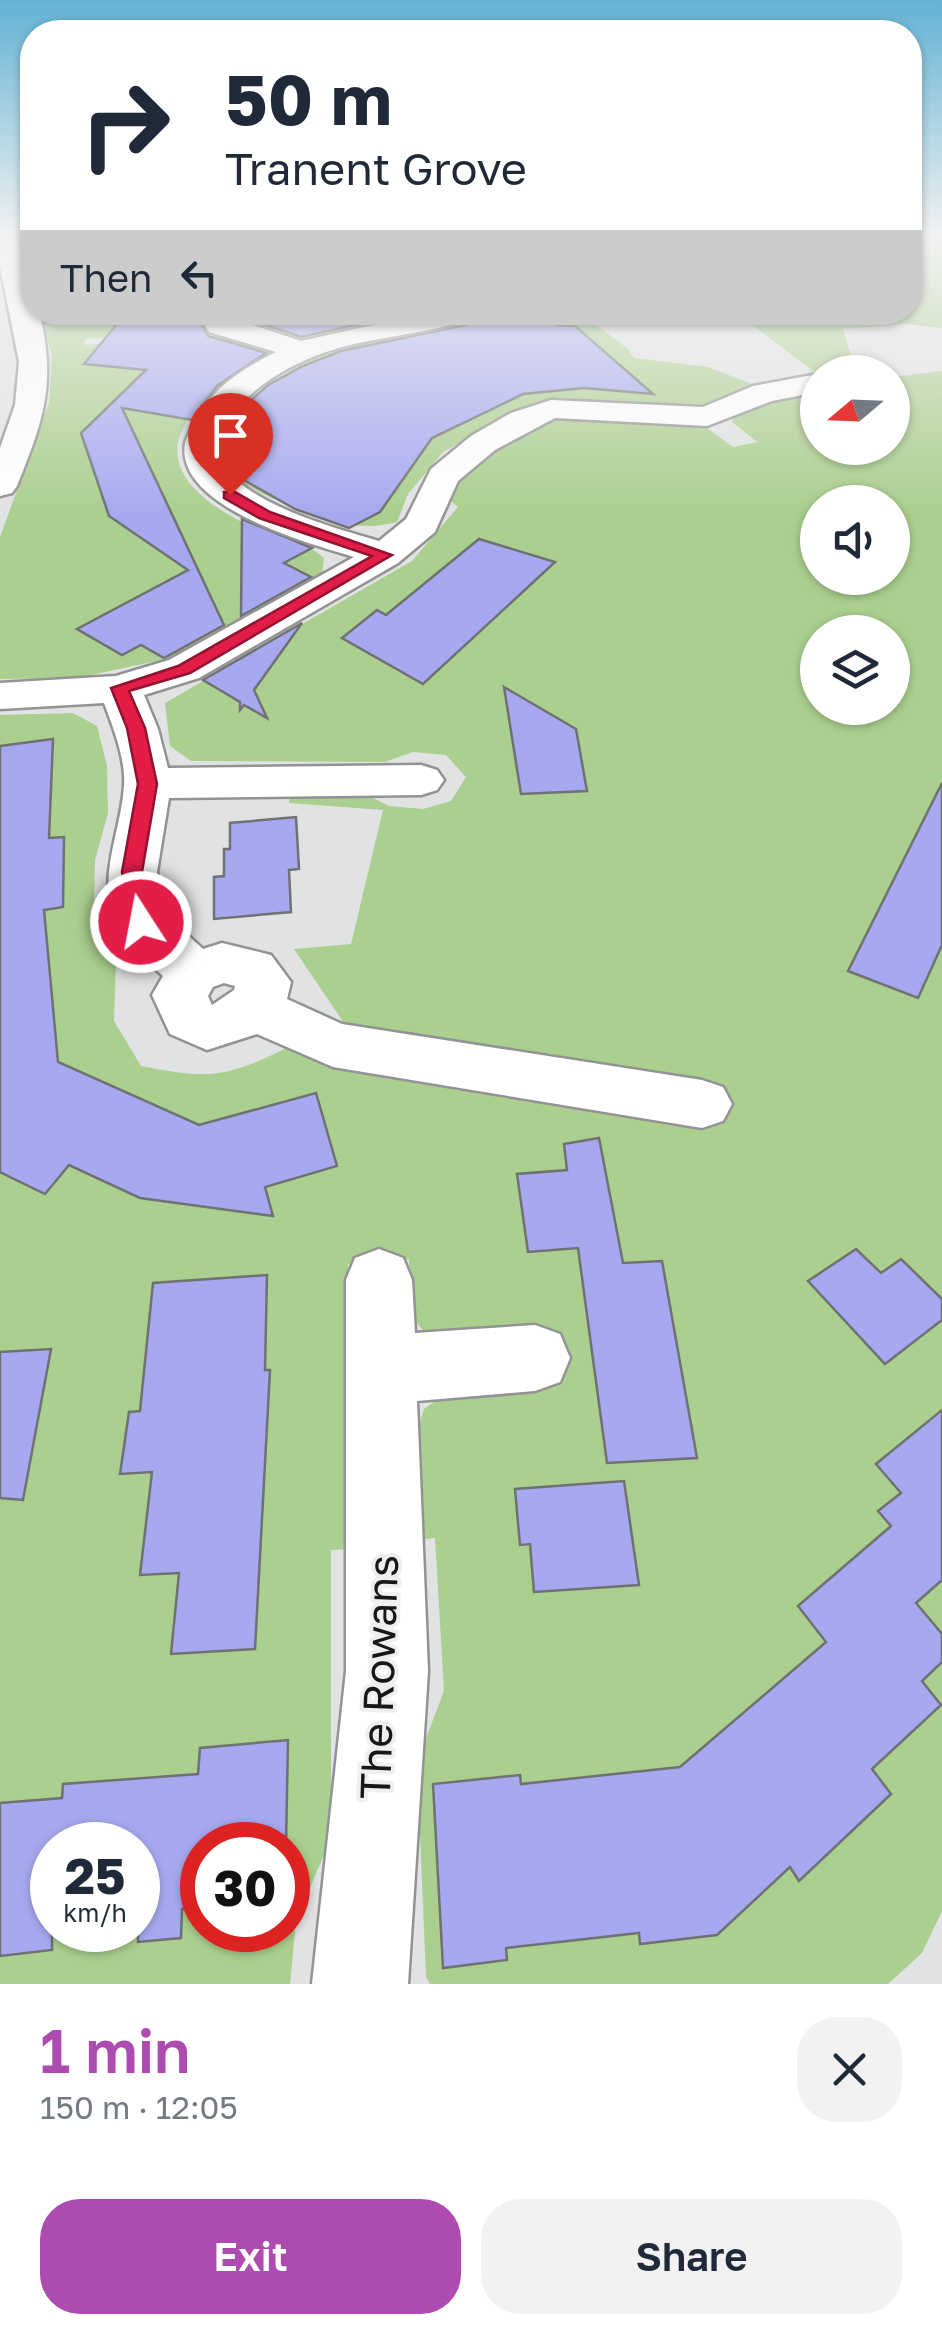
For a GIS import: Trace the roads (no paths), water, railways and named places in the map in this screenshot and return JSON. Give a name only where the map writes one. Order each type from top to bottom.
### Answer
[{"type":"street","points":[[0,486],[30,410],[36,374],[29,329]]},
{"type":"street","points":[[232,329],[300,351]]},
{"type":"street","points":[[385,555],[264,515],[230,495],[207,472],[200,448],[207,425],[226,399],[258,373],[300,351],[329,342],[410,329]]},
{"type":"street","points":[[0,696],[120,688],[184,670],[385,555],[422,524],[443,476],[482,442],[522,420],[551,410],[574,408],[719,426],[764,393],[800,386]]},
{"type":"street","points":[[120,688],[136,728],[148,784],[132,872],[141,922],[194,974],[180,995],[188,1016],[200,1023],[230,1024],[256,1009],[333,1044],[702,1104]]},
{"type":"street","points":[[148,784],[421,780]]},
{"type":"street","name":"The Rowans","points":[[360,1984],[387,1671],[378,1280]]},
{"type":"street","points":[[380,1370],[535,1358]]}]
